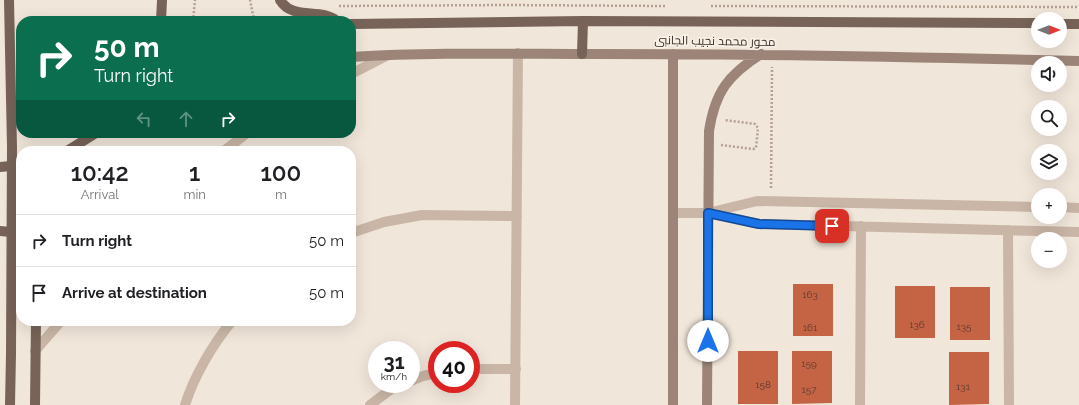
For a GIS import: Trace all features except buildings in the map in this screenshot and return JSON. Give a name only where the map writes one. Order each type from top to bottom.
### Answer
[{"type":"main road","points":[[9,0],[12,155],[10,405]]},
{"type":"main road","points":[[160,16],[162,0]]},
{"type":"main road","points":[[280,0],[289,9],[297,13],[328,16]]},
{"type":"main road","points":[[582,54],[583,20]]},
{"type":"main road","points":[[356,24],[583,20],[1031,23]]},
{"type":"main road","points":[[1067,24],[1079,24]]},
{"type":"main road","points":[[75,146],[88,138]]},
{"type":"main road","points":[[0,167],[16,165]]},
{"type":"main road","points":[[0,231],[16,233]]},
{"type":"main road","points":[[34,405],[36,326]]},
{"type":"street","name":"محور محمد نجيب الجانبى","points":[[356,57],[518,53],[772,54],[1079,61]]},
{"type":"street","points":[[515,405],[518,53]]},
{"type":"street","points":[[673,54],[673,405]]},
{"type":"street","points":[[708,405],[708,143],[711,118],[714,105],[725,84],[741,67],[761,54]]},
{"type":"street","points":[[356,71],[388,55]]},
{"type":"street","points":[[230,146],[241,138]]},
{"type":"street","points":[[708,213],[757,201],[1031,207]]},
{"type":"street","points":[[1067,207],[1079,208]]},
{"type":"street","points":[[673,213],[708,213],[759,224],[1079,232]]},
{"type":"street","points":[[356,231],[384,222],[422,215],[517,216]]},
{"type":"street","points":[[860,405],[861,226]]},
{"type":"street","points":[[1008,230],[1009,405]]},
{"type":"street","points":[[35,351],[56,326]]},
{"type":"street","points":[[185,405],[203,364],[228,326]]},
{"type":"street","points":[[480,369],[516,369]]},
{"type":"street","points":[[370,405],[386,393]]},
{"type":"path","points":[[193,16],[195,0]]},
{"type":"path","points":[[250,0],[253,16]]},
{"type":"path","points":[[338,6],[670,6]]},
{"type":"path","points":[[709,6],[1079,7]]},
{"type":"path","points":[[771,202],[772,54]]},
{"type":"path","points":[[708,143],[753,149],[756,148],[758,128],[755,124],[711,118]]},
{"type":"route","points":[[708,341],[708,213],[759,224],[832,226]]}]
